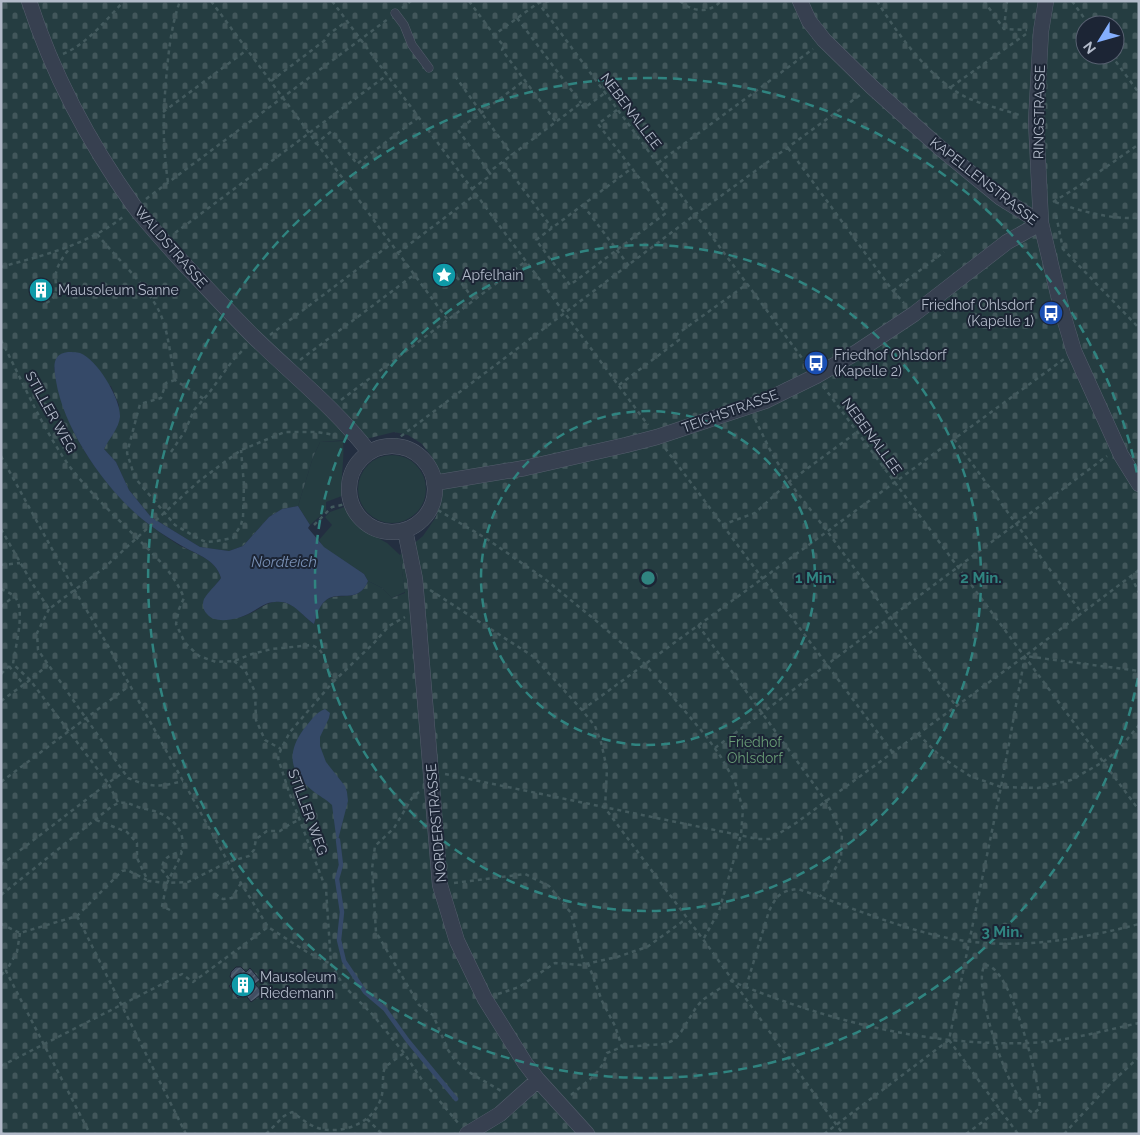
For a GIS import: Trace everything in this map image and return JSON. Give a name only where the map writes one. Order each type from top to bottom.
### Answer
[{"type":"street","name":"WALDSTRASSE","points":[[29,1],[59,80],[87,133],[135,207],[164,242],[258,340],[330,408],[356,435],[369,452]]},
{"type":"street","name":"KAPELLENSTRASSE","points":[[800,1],[809,21],[824,40],[872,87],[940,148],[1001,198],[1041,223],[1062,311],[1074,351],[1118,448],[1139,484]]},
{"type":"street","name":"RINGSTRASSE","points":[[1041,223],[1036,121],[1041,31],[1046,1]]},
{"type":"street","name":"TEICHSTRASSE","points":[[434,483],[525,468],[657,437],[765,400],[816,376],[856,352],[914,314],[1007,242],[1041,223]]},
{"type":"street","points":[[388,446],[400,446],[420,456],[427,464],[435,491],[431,506],[420,521],[405,530],[392,532],[378,530],[366,524],[357,514],[351,503],[349,491],[351,474],[360,460],[369,452],[388,446]]},
{"type":"street","name":"NORDERSTRASSE","points":[[405,530],[415,580],[440,885],[457,941],[485,999],[525,1063],[587,1134]]},
{"type":"street","points":[[467,1134],[500,1114],[538,1080]]},
{"type":"lane","points":[[395,13],[404,26],[412,45],[429,68]]},
{"type":"path","points":[[50,60],[74,50],[103,24],[124,1]]},
{"type":"path","points":[[168,182],[164,154],[163,112],[169,41],[180,1]]},
{"type":"path","points":[[211,1],[448,320]]},
{"type":"path","points":[[332,1],[893,753]]},
{"type":"path","points":[[1,267],[71,247],[117,222],[411,1]]},
{"type":"path","points":[[469,1],[504,46],[502,50],[556,122]]},
{"type":"path","points":[[494,35],[538,2],[549,1]]},
{"type":"path","points":[[680,1],[694,10],[703,10],[711,8],[721,1]]},
{"type":"path","points":[[877,1],[897,33],[951,87],[969,98],[1036,121]]},
{"type":"path","points":[[984,1],[1004,29]]},
{"type":"path","points":[[1004,29],[1007,1]]},
{"type":"path","points":[[1072,1],[1082,15]]},
{"type":"path","name":"NEBENALLEE","points":[[538,2],[1139,810]]},
{"type":"path","points":[[517,18],[584,108],[604,93]]},
{"type":"path","points":[[271,81],[324,41],[328,34],[347,22]]},
{"type":"path","points":[[951,87],[1032,30],[1004,29]]},
{"type":"path","points":[[658,163],[824,40]]},
{"type":"path","points":[[163,112],[248,50]]},
{"type":"path","points":[[1118,65],[1139,93]]},
{"type":"path","points":[[164,242],[387,75]]},
{"type":"path","points":[[455,76],[512,155]]},
{"type":"path","points":[[472,189],[491,175],[458,130],[526,80]]},
{"type":"path","points":[[388,446],[696,214],[872,87]]},
{"type":"path","points":[[489,172],[581,103]]},
{"type":"path","points":[[617,109],[598,124],[632,168],[666,213],[570,285],[536,240],[632,168]]},
{"type":"path","points":[[316,144],[332,131],[357,164],[418,117]]},
{"type":"path","points":[[1139,144],[1053,202],[1086,214],[1120,219],[1139,218]]},
{"type":"path","points":[[788,148],[892,291],[914,314]]},
{"type":"path","points":[[503,162],[552,228]]},
{"type":"path","points":[[398,253],[476,194]]},
{"type":"path","points":[[583,205],[629,266]]},
{"type":"path","points":[[1056,212],[1064,250]]},
{"type":"path","points":[[97,234],[140,283],[158,309],[164,324],[175,380],[204,399]]},
{"type":"path","points":[[1058,243],[1139,328]]},
{"type":"path","points":[[171,452],[185,431],[194,410],[233,360],[391,244]]},
{"type":"path","points":[[46,304],[52,301],[57,292],[56,270],[71,247]]},
{"type":"path","points":[[892,291],[944,252]]},
{"type":"path","points":[[330,408],[526,261]]},
{"type":"path","points":[[447,264],[474,300]]},
{"type":"path","points":[[288,369],[415,274]]},
{"type":"path","points":[[619,386],[679,340],[676,335],[747,284]]},
{"type":"path","name":"STILLER WEG","points":[[1,340],[54,441],[71,467],[99,499],[165,566],[178,584],[184,598],[179,609],[176,624],[185,643],[199,656],[216,662],[234,661],[272,649],[312,645],[318,648],[324,656],[333,682]]},
{"type":"path","points":[[582,710],[1074,351]]},
{"type":"path","points":[[175,380],[166,382],[161,398],[140,404],[127,453],[135,478],[175,525],[206,542],[233,538],[242,525],[243,517],[244,485],[241,450]]},
{"type":"path","points":[[749,406],[770,450],[789,482],[956,706]]},
{"type":"path","points":[[183,781],[158,787],[128,778],[38,650],[37,633],[49,609],[104,568],[199,481],[241,450],[285,432],[317,432],[337,436],[356,435]]},
{"type":"path","points":[[722,525],[755,512],[789,482],[857,432]]},
{"type":"path","points":[[954,439],[1081,612]]},
{"type":"path","points":[[715,748],[828,666],[1118,448]]},
{"type":"path","points":[[1,456],[74,591],[107,644],[228,862],[268,927],[307,952],[331,964]]},
{"type":"path","points":[[314,525],[332,507],[351,503]]},
{"type":"path","points":[[431,506],[487,539],[545,579],[600,624],[645,664],[715,748],[735,782],[743,809],[741,835],[719,912],[703,940]]},
{"type":"path","points":[[1,529],[49,609]]},
{"type":"path","points":[[1,565],[20,563]]},
{"type":"path","points":[[514,1101],[497,1088],[472,1074],[455,1060],[448,1050],[434,1015],[419,1005],[376,932],[372,869],[375,846],[394,828],[412,798],[431,777],[605,808],[764,840],[770,839],[796,824],[1139,570]]},
{"type":"path","points":[[1132,576],[1139,593]]},
{"type":"path","points":[[415,580],[534,657],[595,726],[607,769],[605,808],[843,1134]]},
{"type":"path","points":[[1,589],[14,596],[18,603],[20,618],[11,665],[1,674]]},
{"type":"path","points":[[1,607],[14,596]]},
{"type":"path","points":[[234,661],[245,670],[255,692],[256,720],[265,740],[281,749],[290,732],[333,682],[389,626],[397,620],[417,612]]},
{"type":"path","points":[[698,625],[826,801],[842,832],[841,858],[820,897]]},
{"type":"path","points":[[1024,656],[1139,670]]},
{"type":"path","points":[[824,1134],[949,1040],[1002,787],[1024,656]]},
{"type":"path","points":[[11,665],[30,680],[108,783],[118,802]]},
{"type":"path","points":[[11,665],[24,684]]},
{"type":"path","points":[[1,701],[48,666]]},
{"type":"path","points":[[1,782],[129,686]]},
{"type":"path","points":[[918,734],[941,757],[970,776],[1002,787],[1038,788],[1071,780],[1103,762],[1120,748],[1139,724]]},
{"type":"path","name":"STILLER WEG","points":[[281,749],[278,758],[299,820],[326,889],[331,964],[343,984],[373,1015],[422,1080],[467,1134]]},
{"type":"path","points":[[1,866],[124,772]]},
{"type":"path","points":[[1,895],[118,802],[126,802],[137,808],[157,811],[176,823],[183,841],[182,851],[167,883],[162,906],[170,910]]},
{"type":"path","points":[[96,820],[127,832],[137,843],[137,858],[148,880]]},
{"type":"path","points":[[1,924],[20,933],[77,916],[122,871],[126,870],[132,871],[148,880],[167,883],[188,882],[228,862],[249,856],[254,850],[256,839],[267,830],[280,831],[299,820]]},
{"type":"path","points":[[170,879],[164,875],[162,870],[165,858],[182,851]]},
{"type":"path","points":[[440,885],[525,874],[549,886],[571,913],[586,964],[622,1047]]},
{"type":"path","points":[[214,894],[223,899],[232,898],[241,884]]},
{"type":"path","points":[[746,987],[769,911],[775,899],[786,891],[798,889],[885,921],[940,937],[969,941],[1027,944],[1058,941],[1092,936],[1139,924]]},
{"type":"path","points":[[77,916],[186,1134]]},
{"type":"path","points":[[485,999],[519,987],[555,963],[586,964],[617,957],[647,947],[686,919]]},
{"type":"path","points":[[1,1066],[182,974],[193,982],[268,927]]},
{"type":"path","points":[[1,974],[6,971],[17,952],[20,933]]},
{"type":"path","points":[[985,965],[992,967],[1000,976],[1013,1002],[1028,1043],[1040,1100],[1039,1109],[1034,1113],[1026,1109],[1020,1099],[995,1043],[984,1001],[981,971],[985,965]]},
{"type":"path","points":[[6,971],[90,1134]]},
{"type":"path","points":[[731,981],[816,1012],[870,1027],[923,1038],[995,1043],[1028,1043],[1065,1039],[1139,1023]]},
{"type":"path","points":[[560,1104],[598,1072],[605,1062],[607,1053],[622,1047],[665,1044],[674,1040],[697,1006],[731,981]]},
{"type":"path","points":[[949,1040],[1018,1134]]},
{"type":"path","points":[[266,1134],[284,1116],[292,1112],[312,1126],[320,1129],[334,1131],[351,1128],[367,1118],[380,1101],[386,1067],[404,1054]]},
{"type":"path","points":[[1064,1134],[1111,1083],[1139,1058]]},
{"type":"path","points":[[966,1134],[1000,1109]]},
{"type":"path","points":[[367,1118],[382,1134]]},
{"type":"green space","name":"Friedhof Ohlsdorf","points":[[1,1],[1139,1],[1139,1134],[1,1134]],"holes":[[[54,367],[111,386],[119,405],[104,449],[116,462],[129,490],[151,517],[200,547],[229,551],[243,546],[269,517],[282,509],[298,506],[313,457],[320,442],[370,438],[394,432],[408,435],[422,444],[432,457],[439,471],[440,502],[436,517],[423,536],[400,555],[405,593],[392,598],[382,588],[368,581],[364,589],[359,593],[329,598],[319,609],[314,624],[293,606],[280,602],[270,603],[247,615],[230,619],[205,598],[221,578],[214,566],[203,557],[177,544],[142,519],[96,468],[69,422]]]},
{"type":"green space","points":[[343,441],[342,496],[326,502],[326,511],[310,525],[298,506],[313,457],[320,442]]},
{"type":"green space","points":[[392,455],[405,458],[416,465],[423,476],[426,489],[423,502],[416,513],[405,520],[392,523],[379,520],[368,513],[361,502],[358,489],[361,476],[368,465],[379,458]]},
{"type":"green space","points":[[344,507],[357,526],[387,543],[400,555],[405,592],[392,598],[382,588],[368,581],[364,574],[323,547],[319,540],[332,525],[325,517],[330,512]]},
{"type":"water","name":"Nordteich","points":[[63,353],[79,353],[87,357],[107,380],[117,400],[120,417],[116,429],[104,449],[116,462],[129,490],[151,517],[200,547],[229,551],[243,546],[269,517],[282,509],[298,506],[310,525],[308,528],[324,547],[364,574],[368,581],[364,589],[353,595],[329,598],[321,607],[314,624],[292,606],[281,602],[268,603],[246,615],[228,620],[216,619],[207,614],[203,607],[204,599],[221,578],[218,571],[203,557],[159,532],[128,506],[101,475],[77,438],[60,400],[56,381],[56,359]]},
{"type":"water","points":[[325,709],[330,713],[320,737],[320,746],[326,762],[345,786],[348,801],[338,840],[332,805],[305,784],[295,770],[293,763],[294,747],[303,730],[313,718]]},
{"type":"building","name":"Mausoleum Sanne","points":[[44,283],[48,294],[37,297],[34,286]]},
{"type":"building","name":"Mausoleum Riedemann","points":[[236,967],[241,967],[246,972],[250,968],[260,980],[255,984],[263,993],[251,1002],[244,993],[238,998],[229,986],[234,982],[230,977],[231,972]]},
{"type":"waterway","points":[[338,840],[341,865],[337,879],[342,912],[339,940],[344,961],[365,992],[385,1009],[408,1041],[456,1099]]},
{"type":"place","name":"Apfelhain","points":[[444,275]]},
{"type":"place","name":"Mausoleum Sanne","points":[[41,290]]},
{"type":"place","name":"Friedhof Ohlsdorf (Kapelle 1)","points":[[1051,313]]},
{"type":"place","name":"Friedhof Ohlsdorf (Kapelle 2)","points":[[816,363]]},
{"type":"place","name":"Mausoleum Riedemann","points":[[243,985]]}]
